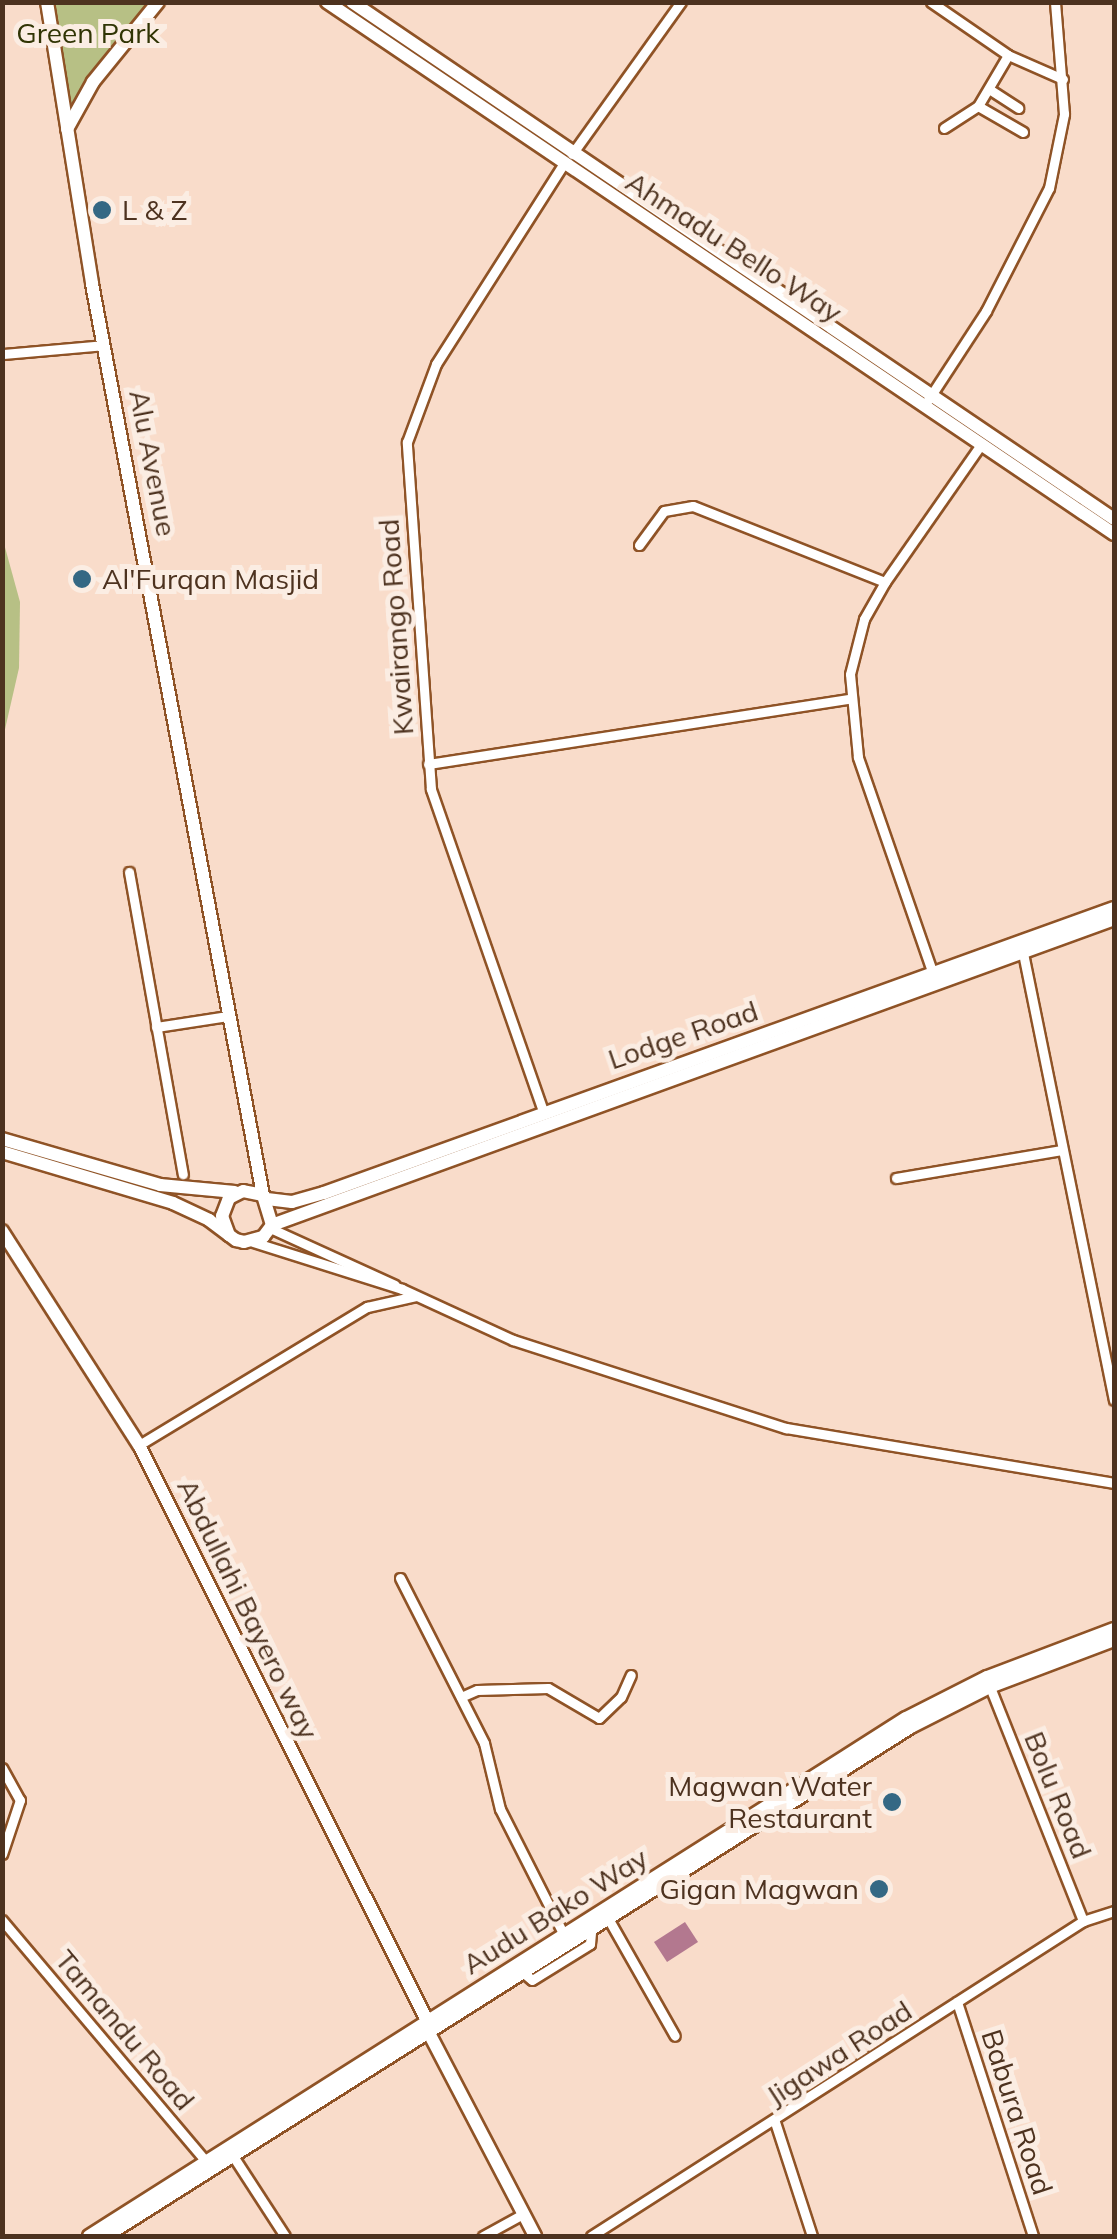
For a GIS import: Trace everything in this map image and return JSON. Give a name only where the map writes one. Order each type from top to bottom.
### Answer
[{"type":"street","name":"Alu Avenue","points":[[47,2],[104,345],[259,1167],[254,1194]]},
{"type":"street","points":[[67,129],[93,82],[158,2]]},
{"type":"street","name":"Ahmadu Bello Way","points":[[327,2],[386,34],[929,399],[1114,534]]},
{"type":"street","name":"Ahmadu Bello Way","points":[[352,2],[386,34]]},
{"type":"street","name":"Kwairango Road","points":[[543,1111],[436,810],[428,764],[410,424],[436,364],[568,159],[681,2]]},
{"type":"street","points":[[931,2],[1008,56],[1063,79]]},
{"type":"street","points":[[929,399],[996,295],[1049,188],[1060,146],[1063,79],[1055,2]]},
{"type":"street","points":[[944,128],[978,106],[1008,56]]},
{"type":"street","points":[[989,89],[1018,108]]},
{"type":"street","points":[[978,106],[1023,132]]},
{"type":"street","points":[[2,354],[104,345]]},
{"type":"street","points":[[933,974],[858,757],[848,700],[860,632],[886,582],[985,438]]},
{"type":"street","name":"Ahmadu Bello Way","points":[[985,438],[1114,520]]},
{"type":"street","points":[[639,545],[664,511],[693,506],[886,582]]},
{"type":"street","points":[[428,764],[848,700]]},
{"type":"street","points":[[129,872],[183,1174]]},
{"type":"street","name":"Lodge Road","points":[[2,1139],[160,1185],[254,1194],[292,1202],[1114,908]]},
{"type":"street","name":"Lodge Road","points":[[253,1242],[271,1226],[1114,919]]},
{"type":"street","points":[[1023,953],[1114,1400]]},
{"type":"street","points":[[156,1027],[228,1016]]},
{"type":"street","points":[[896,1178],[1062,1150]]},
{"type":"street","points":[[2,1152],[174,1204],[229,1235],[419,1296],[513,1340],[786,1428],[1114,1483]]},
{"type":"street","points":[[229,1235],[222,1216],[254,1194],[271,1226],[402,1290]]},
{"type":"street","name":"Abdullahi Bayero way","points":[[2,1232],[139,1445],[535,2236]]},
{"type":"street","points":[[139,1445],[368,1307],[419,1296]]},
{"type":"street","points":[[400,1578],[490,1758],[500,1810],[564,1935]]},
{"type":"street","name":"Audu Bako Way","points":[[106,2236],[210,2165],[233,2156],[428,2028],[564,1935],[917,1712],[1024,1661],[1114,1629]]},
{"type":"street","name":"Audu Bako Way","points":[[89,2236],[428,2028],[524,1974],[897,1735],[990,1687],[1114,1640]]},
{"type":"street","points":[[461,1697],[477,1690],[509,1694],[548,1688],[599,1718],[622,1697],[631,1675]]},
{"type":"street","name":"Bolu Road","points":[[990,1687],[1084,1921]]},
{"type":"street","points":[[2,1768],[20,1800],[2,1854]]},
{"type":"street","name":"Jigawa Road","points":[[590,2236],[775,2122],[1084,1921],[1114,1911]]},
{"type":"street","name":"Tamandu Road","points":[[2,1920],[210,2165]]},
{"type":"street","points":[[610,1920],[676,2036]]},
{"type":"street","name":"Babura Road","points":[[957,2002],[1033,2236]]},
{"type":"street","points":[[775,2122],[812,2236]]},
{"type":"street","points":[[233,2156],[285,2236]]},
{"type":"street","points":[[482,2236],[523,2214]]},
{"type":"green space","name":"Green Park","points":[[54,3],[150,3],[71,106]]},
{"type":"green space","points":[[3,540],[20,602],[19,668],[3,738]]},
{"type":"shaded area","points":[[685,1922],[698,1942],[667,1962],[654,1942]]},
{"type":"place","name":"L & Z","points":[[102,210]]},
{"type":"place","name":"Al'Furqan Masjid","points":[[82,579]]},
{"type":"place","name":"Magwan Water Restaurant","points":[[892,1802]]},
{"type":"place","name":"Gigan Magwan","points":[[879,1889]]}]
